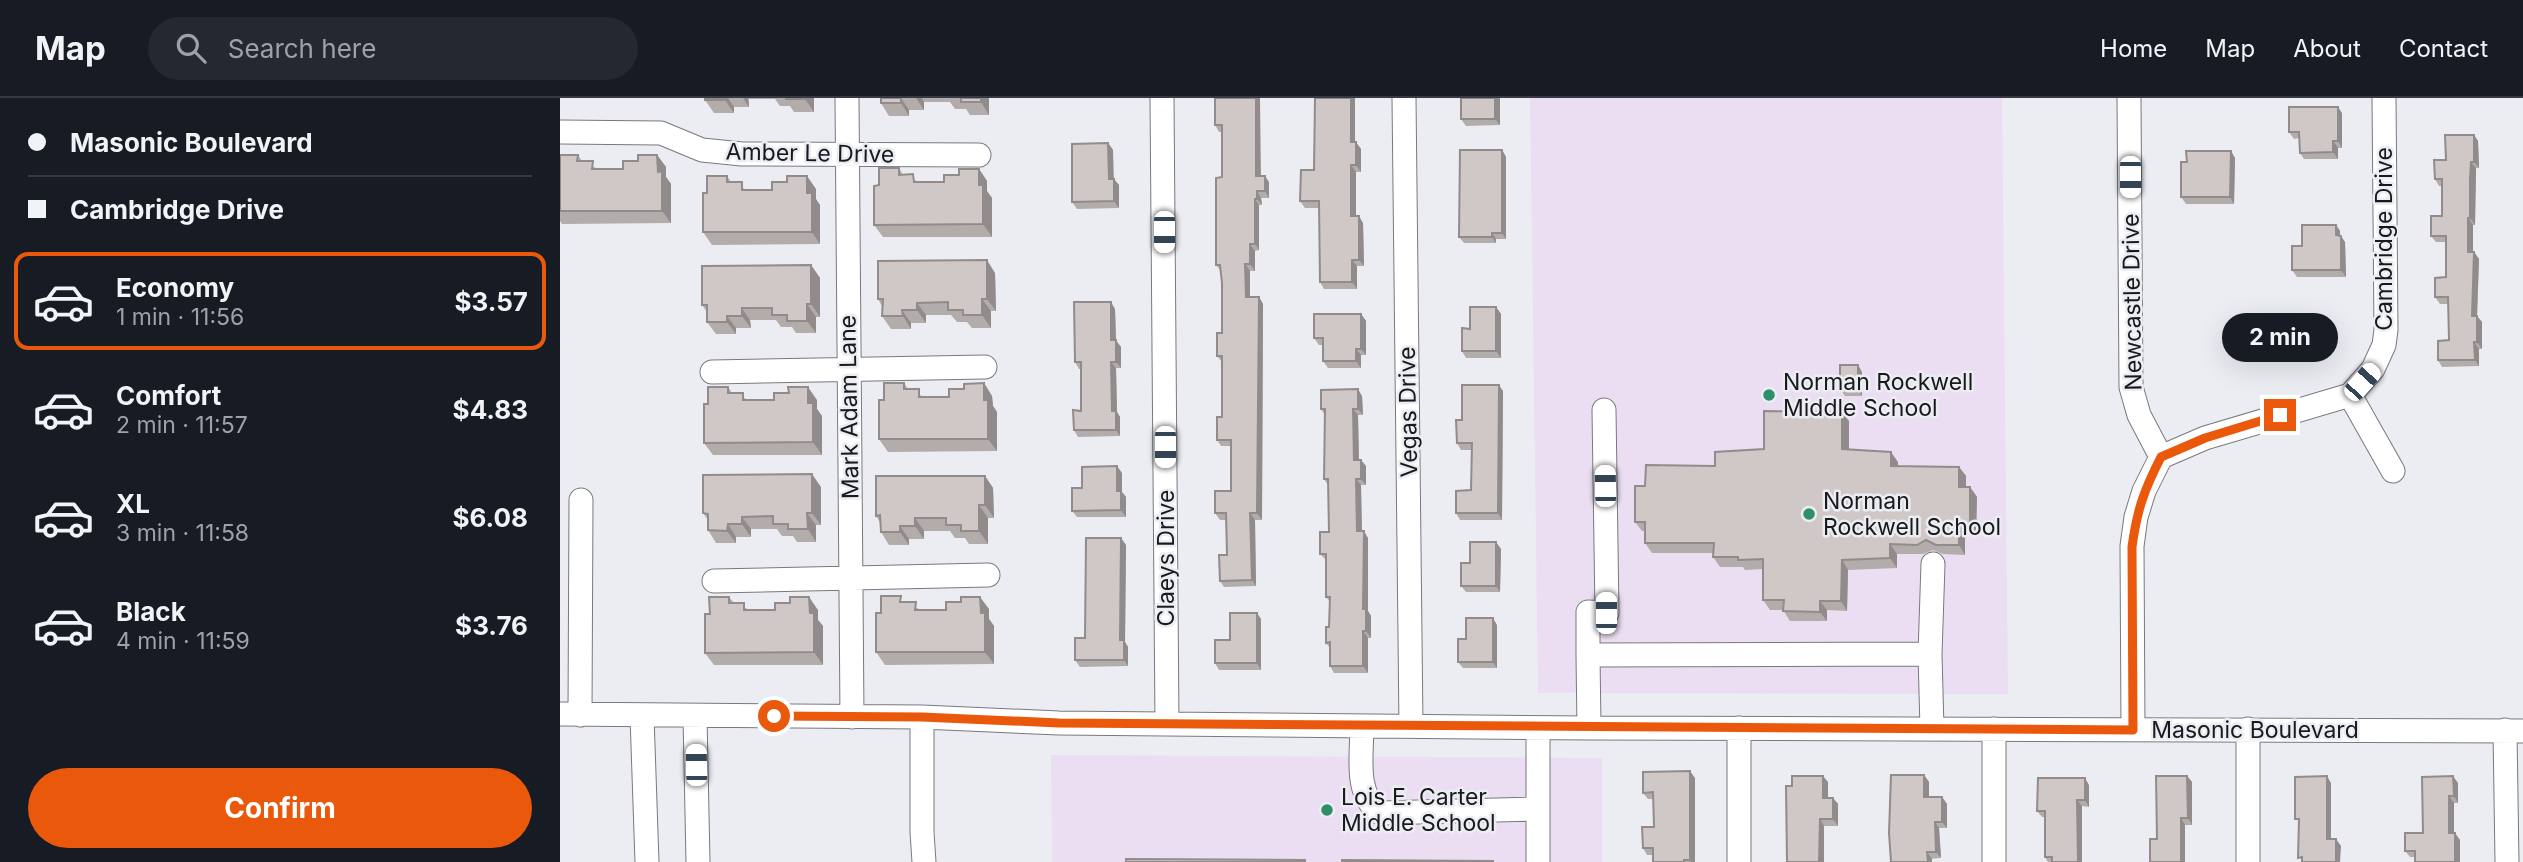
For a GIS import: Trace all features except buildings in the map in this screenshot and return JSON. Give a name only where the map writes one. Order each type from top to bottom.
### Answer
[{"type":"street","name":"Mark Adam Lane","points":[[847,98],[847,369],[852,716]]},
{"type":"street","name":"Claeys Drive","points":[[1162,98],[1167,724]]},
{"type":"street","name":"Vegas Drive","points":[[1404,98],[1411,726]]},
{"type":"street","name":"Newcastle Drive","points":[[2129,98],[2131,387],[2138,415],[2161,457]]},
{"type":"street","name":"Cambridge Drive","points":[[2350,395],[2373,369],[2384,345],[2386,330],[2384,98]]},
{"type":"street","name":"Amber Le Drive","points":[[560,132],[661,133],[702,150],[742,154],[979,155]]},
{"type":"street","points":[[712,372],[985,367]]},
{"type":"street","points":[[2133,730],[2132,547],[2136,517],[2144,491],[2161,457],[2205,438],[2256,421],[2350,395],[2393,471]]},
{"type":"street","points":[[1589,728],[1588,612],[1606,613],[1604,411]]},
{"type":"street","points":[[570,715],[581,500]]},
{"type":"street","points":[[1932,729],[1930,654],[1933,564]]},
{"type":"street","points":[[713,581],[988,575]]},
{"type":"street","points":[[1588,655],[1930,654]]},
{"type":"street","name":"Masonic Boulevard","points":[[570,715],[852,716],[1059,723],[1538,728],[2514,730]]},
{"type":"street","points":[[642,716],[647,862]]},
{"type":"street","points":[[695,716],[698,862]]},
{"type":"street","points":[[922,717],[924,862]]},
{"type":"street","points":[[1362,726],[1362,782],[1365,796],[1371,806],[1380,813],[1538,809]]},
{"type":"street","points":[[1538,728],[1538,862]]},
{"type":"street","points":[[1739,728],[1739,862]]},
{"type":"street","points":[[1994,729],[1994,862]]},
{"type":"street","points":[[2248,729],[2248,862]]},
{"type":"street","points":[[2507,862],[2514,730]]},
{"type":"shaded area","name":"Norman Rockwell Middle School","points":[[1530,98],[2002,98],[2008,694],[1538,693]]},
{"type":"shaded area","name":"Lois E. Carter Middle School","points":[[1051,755],[1602,758],[1602,862],[1052,862]]},
{"type":"place","name":"Norman Rockwell Middle School","points":[[1769,395]]},
{"type":"place","name":"Norman Rockwell School","points":[[1809,514]]},
{"type":"place","name":"Lois E. Carter Middle School","points":[[1327,810]]},
{"type":"route","points":[[774,716],[922,717],[1059,723],[2133,730],[2132,547],[2136,517],[2144,491],[2161,457],[2205,438],[2280,415]]}]
